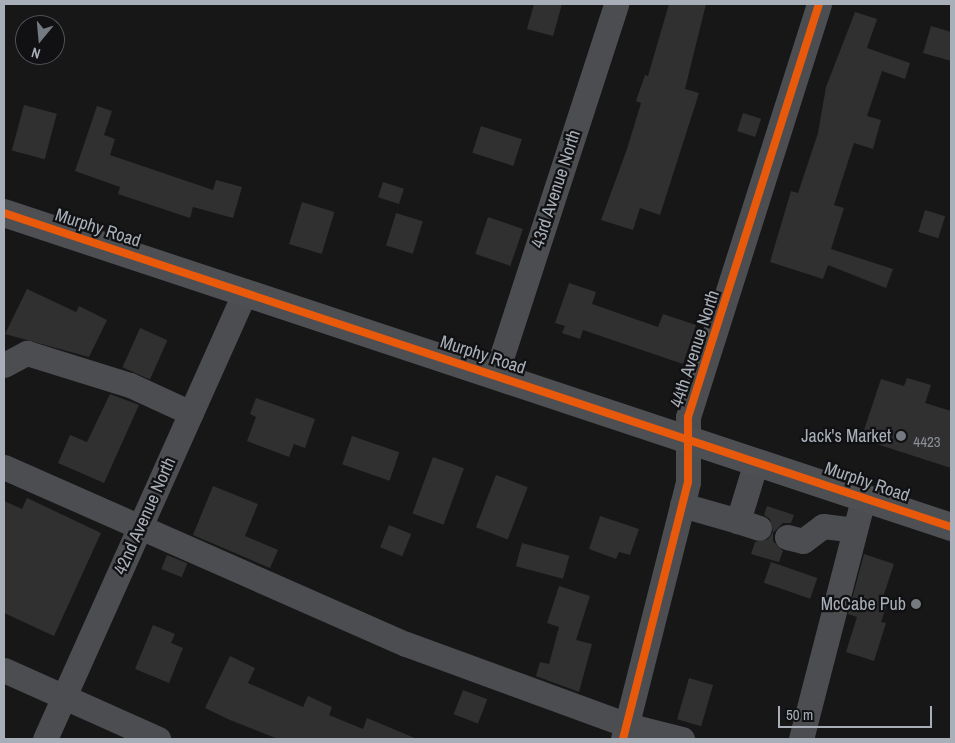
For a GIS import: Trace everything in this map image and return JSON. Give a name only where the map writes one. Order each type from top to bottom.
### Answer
[{"type":"main road","name":"Murphy Road","points":[[4,213],[496,374],[688,440],[864,496],[951,527]]},
{"type":"street","name":"43rd Avenue North","points":[[496,374],[616,4]]},
{"type":"street","name":"44th Avenue North","points":[[625,732],[682,504],[688,440],[688,417],[819,4]]},
{"type":"street","name":"42nd Avenue North","points":[[45,739],[245,292]]},
{"type":"street","points":[[4,365],[27,354],[130,385],[191,414]]},
{"type":"street","points":[[682,504],[748,525],[756,462]]},
{"type":"street","points":[[4,467],[406,644],[625,732],[682,739]]},
{"type":"street","points":[[801,739],[864,496]]},
{"type":"street","points":[[787,537],[803,541],[823,526],[855,530]]},
{"type":"street","points":[[4,670],[158,739]]},
{"type":"building","points":[[534,4],[562,4],[553,36],[527,29]]},
{"type":"building","points":[[669,4],[706,4],[685,89],[699,93],[660,215],[640,208],[633,230],[601,220],[627,149],[641,103],[636,101],[645,75],[648,76]]},
{"type":"building","points":[[855,12],[877,19],[867,48],[910,63],[905,79],[882,71],[867,116],[881,120],[873,149],[854,143],[834,205],[844,208],[831,249],[893,269],[886,288],[828,265],[823,279],[770,262],[791,191],[798,193],[818,133],[826,87]]},
{"type":"building","points":[[931,26],[951,32],[951,61],[923,53]]},
{"type":"building","points":[[24,105],[57,114],[45,159],[12,150]]},
{"type":"building","points":[[97,106],[112,111],[104,135],[115,139],[110,155],[213,190],[216,180],[242,187],[233,218],[193,207],[190,218],[118,194],[120,187],[75,171]]},
{"type":"building","points":[[743,113],[761,119],[755,137],[737,131]]},
{"type":"building","points":[[481,126],[522,139],[513,166],[472,153]]},
{"type":"building","points":[[383,182],[404,189],[399,204],[378,197]]},
{"type":"building","points":[[302,202],[335,212],[322,254],[289,244]]},
{"type":"building","points":[[925,210],[945,216],[938,238],[918,232]]},
{"type":"building","points":[[396,213],[423,221],[413,254],[386,246]]},
{"type":"building","points":[[488,217],[523,229],[510,266],[475,254]]},
{"type":"building","points":[[569,283],[596,292],[592,304],[658,327],[663,314],[696,325],[683,364],[583,330],[580,339],[562,333],[565,326],[555,323]]},
{"type":"building","points":[[27,289],[76,312],[79,306],[107,320],[89,357],[5,334]]},
{"type":"building","points":[[140,328],[167,340],[150,379],[123,367]]},
{"type":"building","points":[[907,378],[931,385],[925,403],[951,411],[951,468],[861,439],[881,379],[904,386]]},
{"type":"building","points":[[110,394],[139,405],[104,483],[58,463],[70,435],[87,442]]},
{"type":"building","points":[[256,398],[315,419],[305,448],[294,444],[289,457],[247,441],[256,417],[250,414]]},
{"type":"building","points":[[352,436],[399,452],[390,481],[342,464]]},
{"type":"building","points":[[433,457],[464,468],[443,525],[412,513]]},
{"type":"building","points":[[496,475],[528,487],[508,539],[476,527]]},
{"type":"building","points":[[213,486],[258,504],[245,536],[278,550],[270,568],[193,535]]},
{"type":"building","points":[[27,498],[101,533],[54,636],[4,613],[4,501],[22,509]]},
{"type":"building","points":[[767,506],[794,515],[791,523],[783,523],[773,533],[773,541],[783,551],[779,562],[751,554],[755,542],[768,539],[773,532],[770,519],[764,515]]},
{"type":"building","points":[[600,516],[639,529],[630,555],[619,552],[616,559],[589,549]]},
{"type":"building","points":[[389,525],[411,534],[402,556],[380,547]]},
{"type":"building","points":[[522,543],[569,556],[563,579],[516,566]]},
{"type":"building","points":[[864,554],[894,564],[883,597],[889,599],[881,622],[886,623],[874,661],[846,652],[857,617],[848,614]]},
{"type":"building","points":[[167,555],[187,563],[182,577],[161,569]]},
{"type":"building","points":[[771,562],[817,578],[810,599],[764,583]]},
{"type":"building","points":[[559,586],[590,596],[576,640],[592,644],[579,692],[536,676],[540,662],[549,664],[559,627],[547,623]]},
{"type":"building","points":[[153,625],[175,634],[171,643],[183,648],[169,683],[135,669]]},
{"type":"building","points":[[230,656],[255,668],[248,683],[303,707],[308,696],[332,707],[329,715],[363,729],[367,718],[417,739],[278,739],[230,720],[205,708]]},
{"type":"building","points":[[689,678],[713,685],[701,726],[677,719]]},
{"type":"building","points":[[463,690],[487,699],[478,724],[454,714]]},
{"type":"cycle path","points":[[623,739],[688,482],[688,417],[819,4]]},
{"type":"cycle path","points":[[4,213],[951,527]]},
{"type":"place","name":"Jack's Market","points":[[901,436]]},
{"type":"place","name":"McCabe Pub","points":[[916,604]]}]
